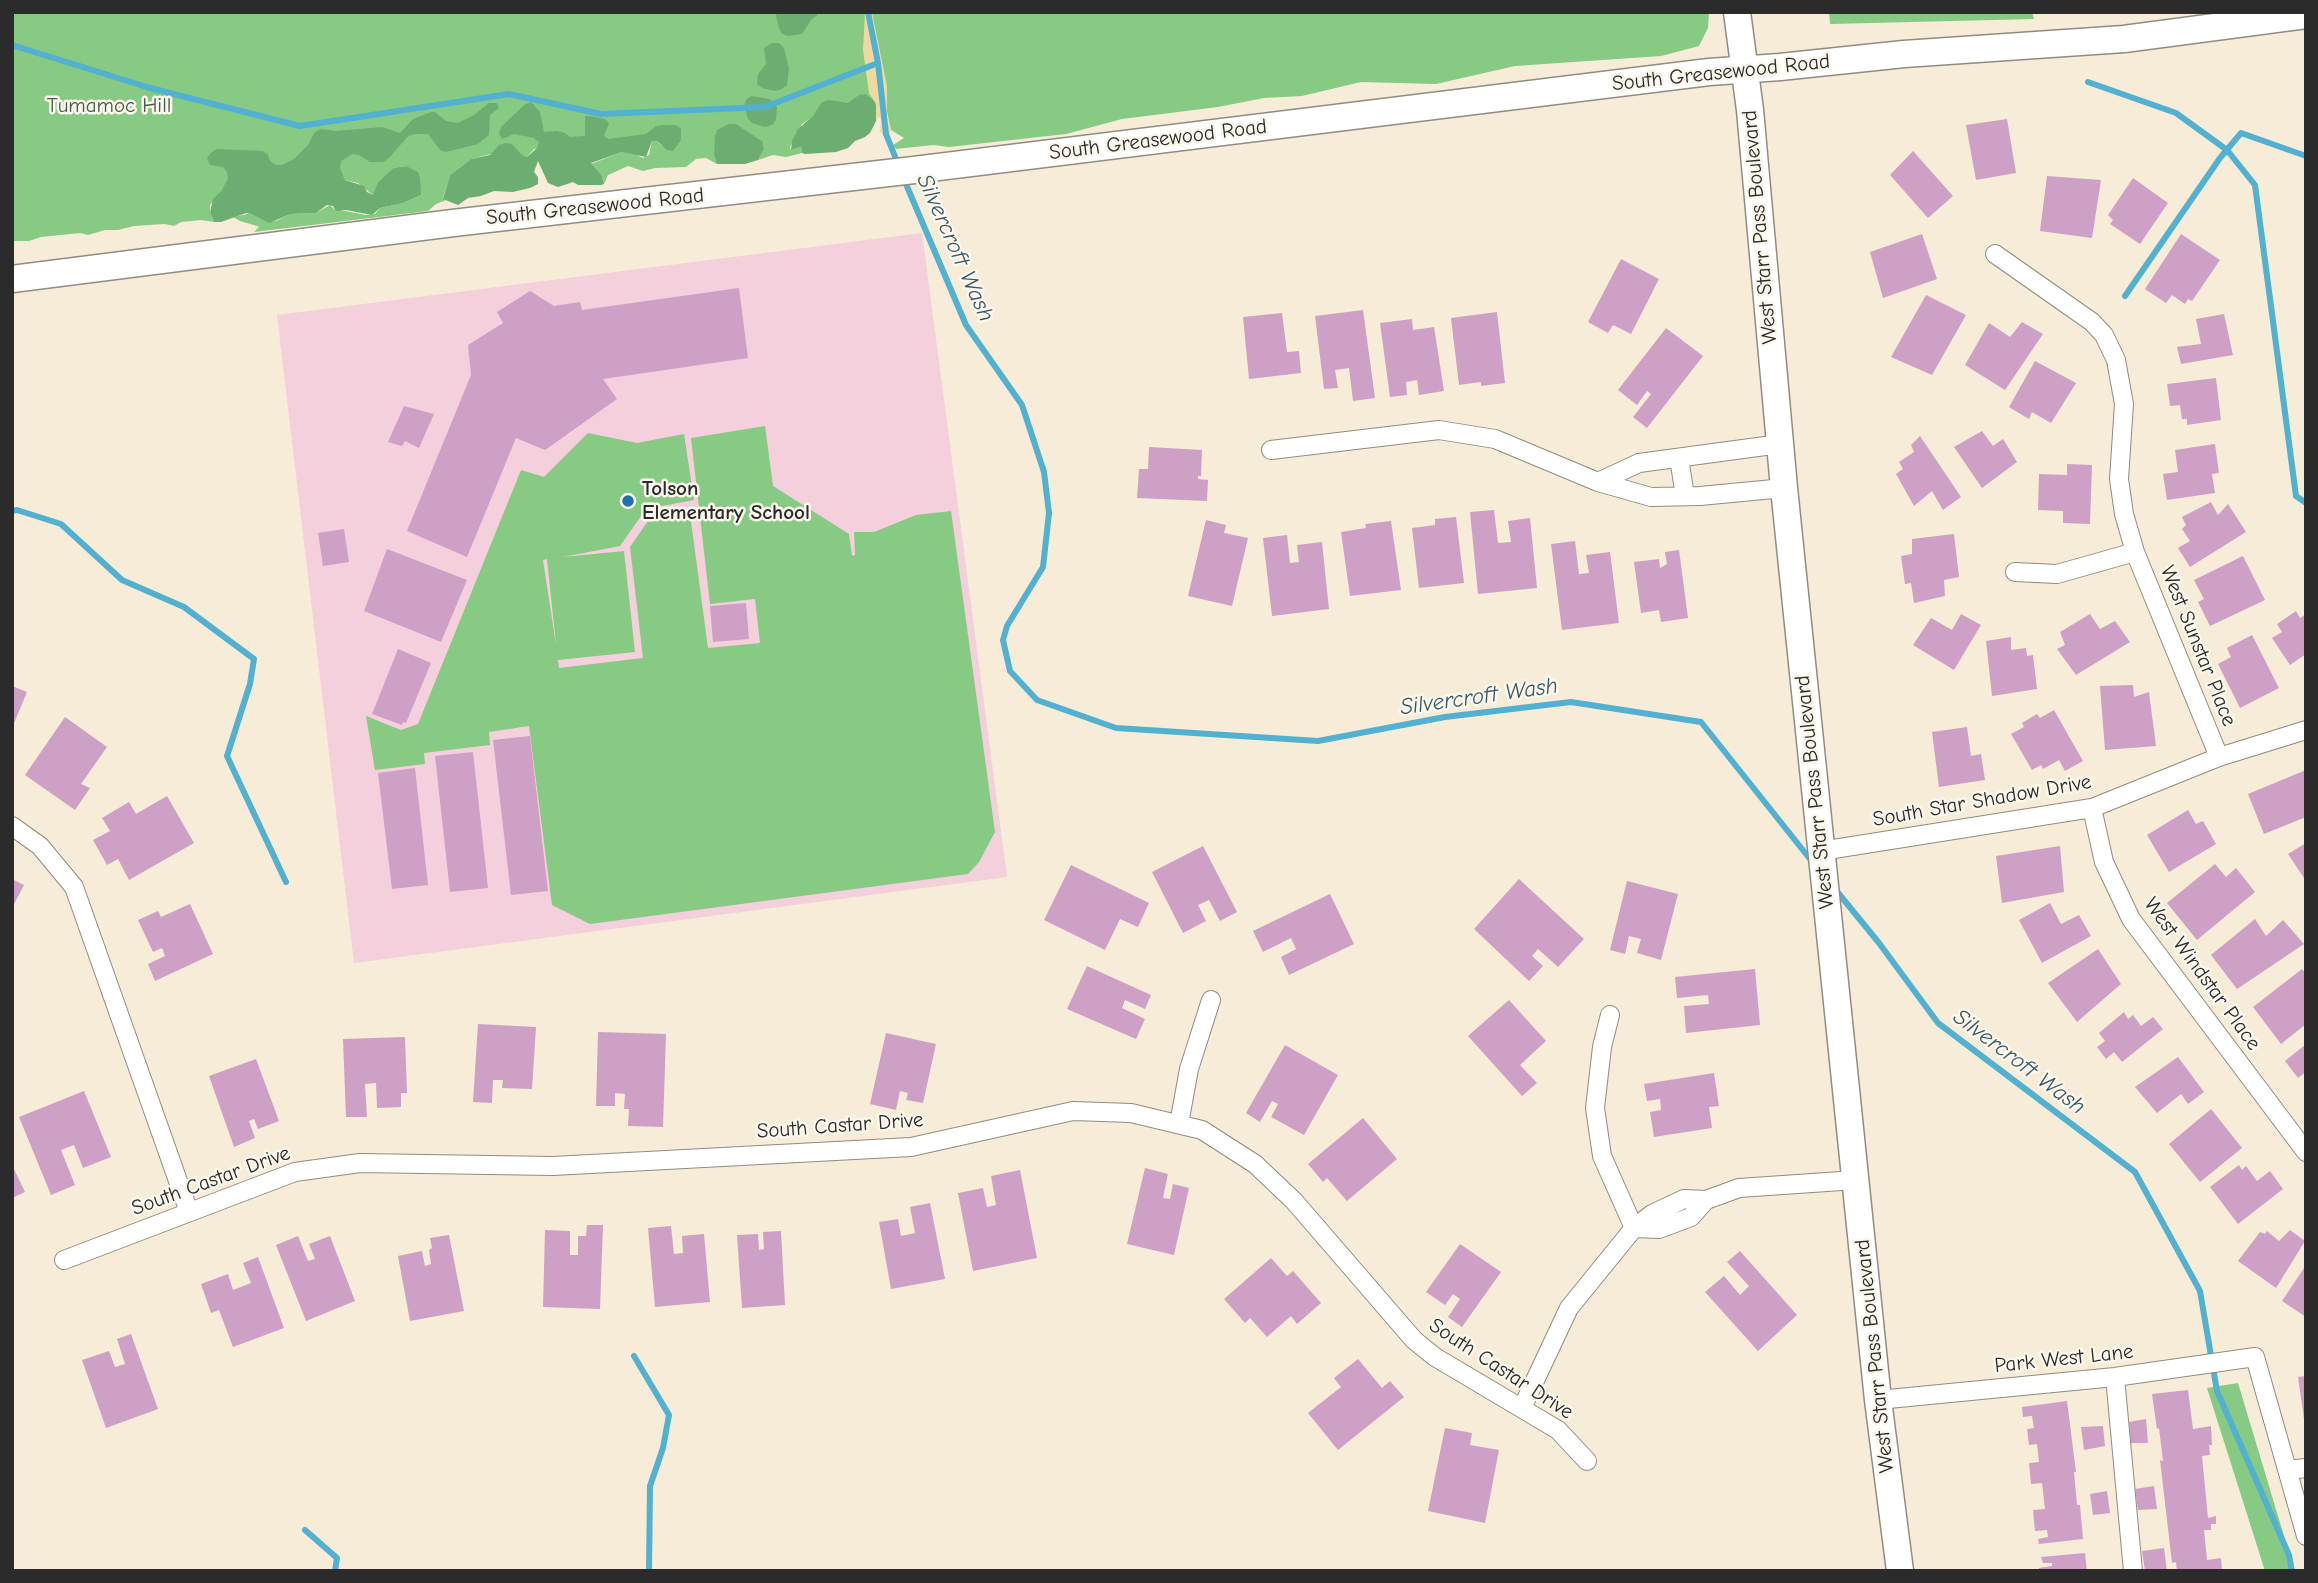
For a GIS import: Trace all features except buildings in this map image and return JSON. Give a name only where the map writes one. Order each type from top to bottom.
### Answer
[{"type":"street","name":"West Starr Pass Boulevard","points":[[1737,12],[1750,110],[1784,488],[1878,1400],[1899,1571]]},
{"type":"street","name":"South Greasewood Road","points":[[12,279],[453,223],[1744,69],[1780,68],[1904,54],[2124,39],[2306,15]]},
{"type":"street","name":"West Sunstar Place","points":[[1995,254],[2092,322],[2104,335],[2116,360],[2124,404],[2119,479],[2124,514],[2134,552],[2220,757]]},
{"type":"street","points":[[1271,450],[1439,430],[1495,439],[1598,481],[1651,497],[1784,488]]},
{"type":"street","points":[[1598,481],[1639,463],[1780,444]]},
{"type":"street","points":[[1678,458],[1685,496]]},
{"type":"street","name":"West Sunstar Place","points":[[2015,572],[2057,574],[2134,552]]},
{"type":"street","name":"South Star Shadow Drive","points":[[1821,851],[2092,808],[2178,776],[2220,757],[2306,730]]},
{"type":"street","name":"West Windstar Place","points":[[2092,808],[2104,862],[2131,919],[2306,1152]]},
{"type":"street","points":[[12,826],[40,846],[74,887],[189,1212]]},
{"type":"street","points":[[1179,1124],[1189,1069],[1211,1000]]},
{"type":"street","points":[[1610,1015],[1602,1047],[1595,1108],[1602,1156],[1634,1228]]},
{"type":"street","name":"South Castar Drive","points":[[64,1260],[295,1172],[360,1163],[553,1166],[911,1147],[1073,1111],[1131,1113],[1202,1130],[1255,1164],[1294,1201],[1414,1340],[1435,1357],[1558,1430],[1587,1461]]},
{"type":"street","points":[[1522,1408],[1569,1308],[1634,1228],[1652,1214],[1684,1199],[1706,1200],[1739,1188],[1856,1180]]},
{"type":"street","name":"Park West Lane","points":[[1878,1400],[2115,1377],[2255,1357],[2287,1470]]},
{"type":"street","points":[[2115,1377],[2133,1571]]},
{"type":"street","points":[[2306,1468],[2287,1470],[2306,1536]]},
{"type":"shaded area","name":"Tolson Elementary School","points":[[922,233],[1007,877],[354,963],[277,315]]},
{"type":"green space","name":"Tumamoc Hill","points":[[12,12],[1709,13],[1708,28],[1699,46],[1661,56],[1515,66],[1436,84],[1361,82],[1302,96],[1264,98],[1218,107],[1122,119],[1066,134],[949,147],[933,145],[896,149],[893,145],[904,138],[891,130],[886,107],[814,116],[802,124],[790,147],[791,150],[801,147],[802,153],[786,157],[773,155],[758,160],[764,149],[763,142],[714,156],[717,164],[706,158],[696,159],[686,167],[643,171],[628,166],[608,175],[604,184],[602,176],[591,164],[622,152],[643,158],[649,155],[652,141],[657,141],[662,146],[681,132],[534,149],[527,157],[521,154],[491,154],[471,159],[450,175],[443,198],[446,200],[428,211],[254,232],[259,227],[233,217],[252,213],[276,221],[291,214],[316,213],[330,205],[334,209],[375,214],[380,208],[403,203],[421,195],[406,166],[393,168],[378,182],[374,196],[358,183],[345,180],[341,172],[222,190],[210,205],[214,222],[201,220],[181,222],[174,226],[134,226],[88,235],[80,233],[12,241]]},
{"type":"green space","points":[[777,12],[821,12],[811,20],[802,34],[788,36],[782,34],[779,28]]},
{"type":"green space","points":[[1829,12],[2032,12],[2034,19],[1830,24]]},
{"type":"green space","points":[[772,43],[779,43],[784,48],[789,69],[787,85],[775,91],[757,84],[758,74],[766,64],[764,48]]},
{"type":"green space","points":[[865,94],[875,101],[877,111],[876,121],[865,137],[836,152],[805,154],[802,153],[801,147],[791,150],[798,129],[813,116],[822,102],[829,100],[848,103]]},
{"type":"green space","points":[[751,96],[770,99],[777,107],[776,120],[772,125],[765,127],[748,119],[744,106]]},
{"type":"green space","points":[[531,102],[540,112],[544,132],[557,131],[570,137],[585,136],[585,116],[592,116],[605,119],[609,123],[604,136],[608,139],[646,134],[656,126],[676,125],[681,129],[681,140],[673,151],[667,150],[657,141],[652,141],[646,157],[622,152],[591,163],[602,176],[604,184],[601,185],[578,185],[573,182],[558,187],[548,183],[538,161],[534,172],[538,177],[538,184],[530,188],[513,192],[494,191],[468,198],[458,205],[443,199],[450,175],[471,159],[490,155],[499,145],[506,143],[512,144],[527,157],[537,148],[539,142],[534,138],[514,134],[502,139],[499,133],[501,127],[524,105]]},
{"type":"green space","points":[[489,103],[497,103],[499,108],[490,115],[489,135],[478,144],[446,152],[440,150],[428,134],[415,134],[408,136],[383,162],[370,162],[352,154],[341,161],[340,168],[345,180],[364,186],[367,192],[373,195],[378,182],[393,168],[406,166],[418,172],[421,195],[403,203],[380,208],[372,215],[336,211],[333,206],[327,205],[316,213],[291,214],[269,223],[246,213],[214,222],[210,212],[213,199],[228,178],[223,167],[210,165],[207,158],[216,149],[263,151],[270,161],[282,165],[294,159],[308,145],[315,132],[321,129],[336,131],[382,127],[400,133],[413,119],[431,112],[446,121],[458,123]]},
{"type":"green space","points":[[729,124],[736,124],[763,142],[764,149],[758,160],[745,164],[717,164],[714,156],[715,136],[717,130]]},
{"type":"green space","points":[[765,426],[773,486],[849,534],[852,556],[855,555],[854,532],[874,532],[916,515],[951,511],[995,832],[979,862],[968,874],[590,924],[552,905],[529,726],[489,732],[490,745],[424,753],[425,764],[375,770],[366,716],[401,730],[418,724],[521,470],[544,477],[588,433],[637,443],[684,434],[694,500],[646,509],[620,546],[563,557],[624,551],[635,652],[558,660],[559,668],[643,658],[630,547],[650,518],[690,514],[708,648],[760,643],[755,599],[710,604],[691,438]],"holes":[[[547,559],[556,645],[543,560]]]},
{"type":"green space","points":[[2238,1383],[2294,1571],[2265,1571],[2207,1388]]},
{"type":"sand","points":[[865,12],[872,12],[887,86],[887,116],[891,130],[889,135],[884,137],[880,131],[881,119],[878,117],[876,121],[876,104],[869,93],[863,50]]},
{"type":"waterway","name":"Silvercroft Wash","points":[[868,12],[878,63],[886,134],[898,164]]},
{"type":"waterway","points":[[12,45],[150,88],[300,126],[509,94],[601,114],[765,107],[878,63]]},
{"type":"waterway","points":[[2088,82],[2176,113],[2227,150],[2255,185],[2296,496],[2306,503]]},
{"type":"waterway","points":[[2125,296],[2220,158],[2241,133],[2306,156]]},
{"type":"waterway","name":"Silvercroft Wash","points":[[903,177],[966,325],[1022,405],[1044,472],[1049,513],[1043,567],[1007,626],[1003,640],[1010,671],[1037,700],[1116,728],[1318,741],[1445,717],[1571,702],[1701,722],[1814,864]]},
{"type":"waterway","points":[[12,511],[17,510],[61,524],[122,580],[184,607],[254,659],[250,684],[227,756],[286,882]]},
{"type":"waterway","name":"Silvercroft Wash","points":[[1835,889],[1938,1023],[2135,1172],[2200,1291],[2217,1391],[2289,1555],[2292,1571]]},
{"type":"waterway","points":[[634,1356],[669,1415],[663,1448],[650,1486],[649,1571]]},
{"type":"waterway","points":[[305,1530],[337,1558],[335,1571]]},
{"type":"place","name":"Tolson Elementary School","points":[[628,501]]}]
